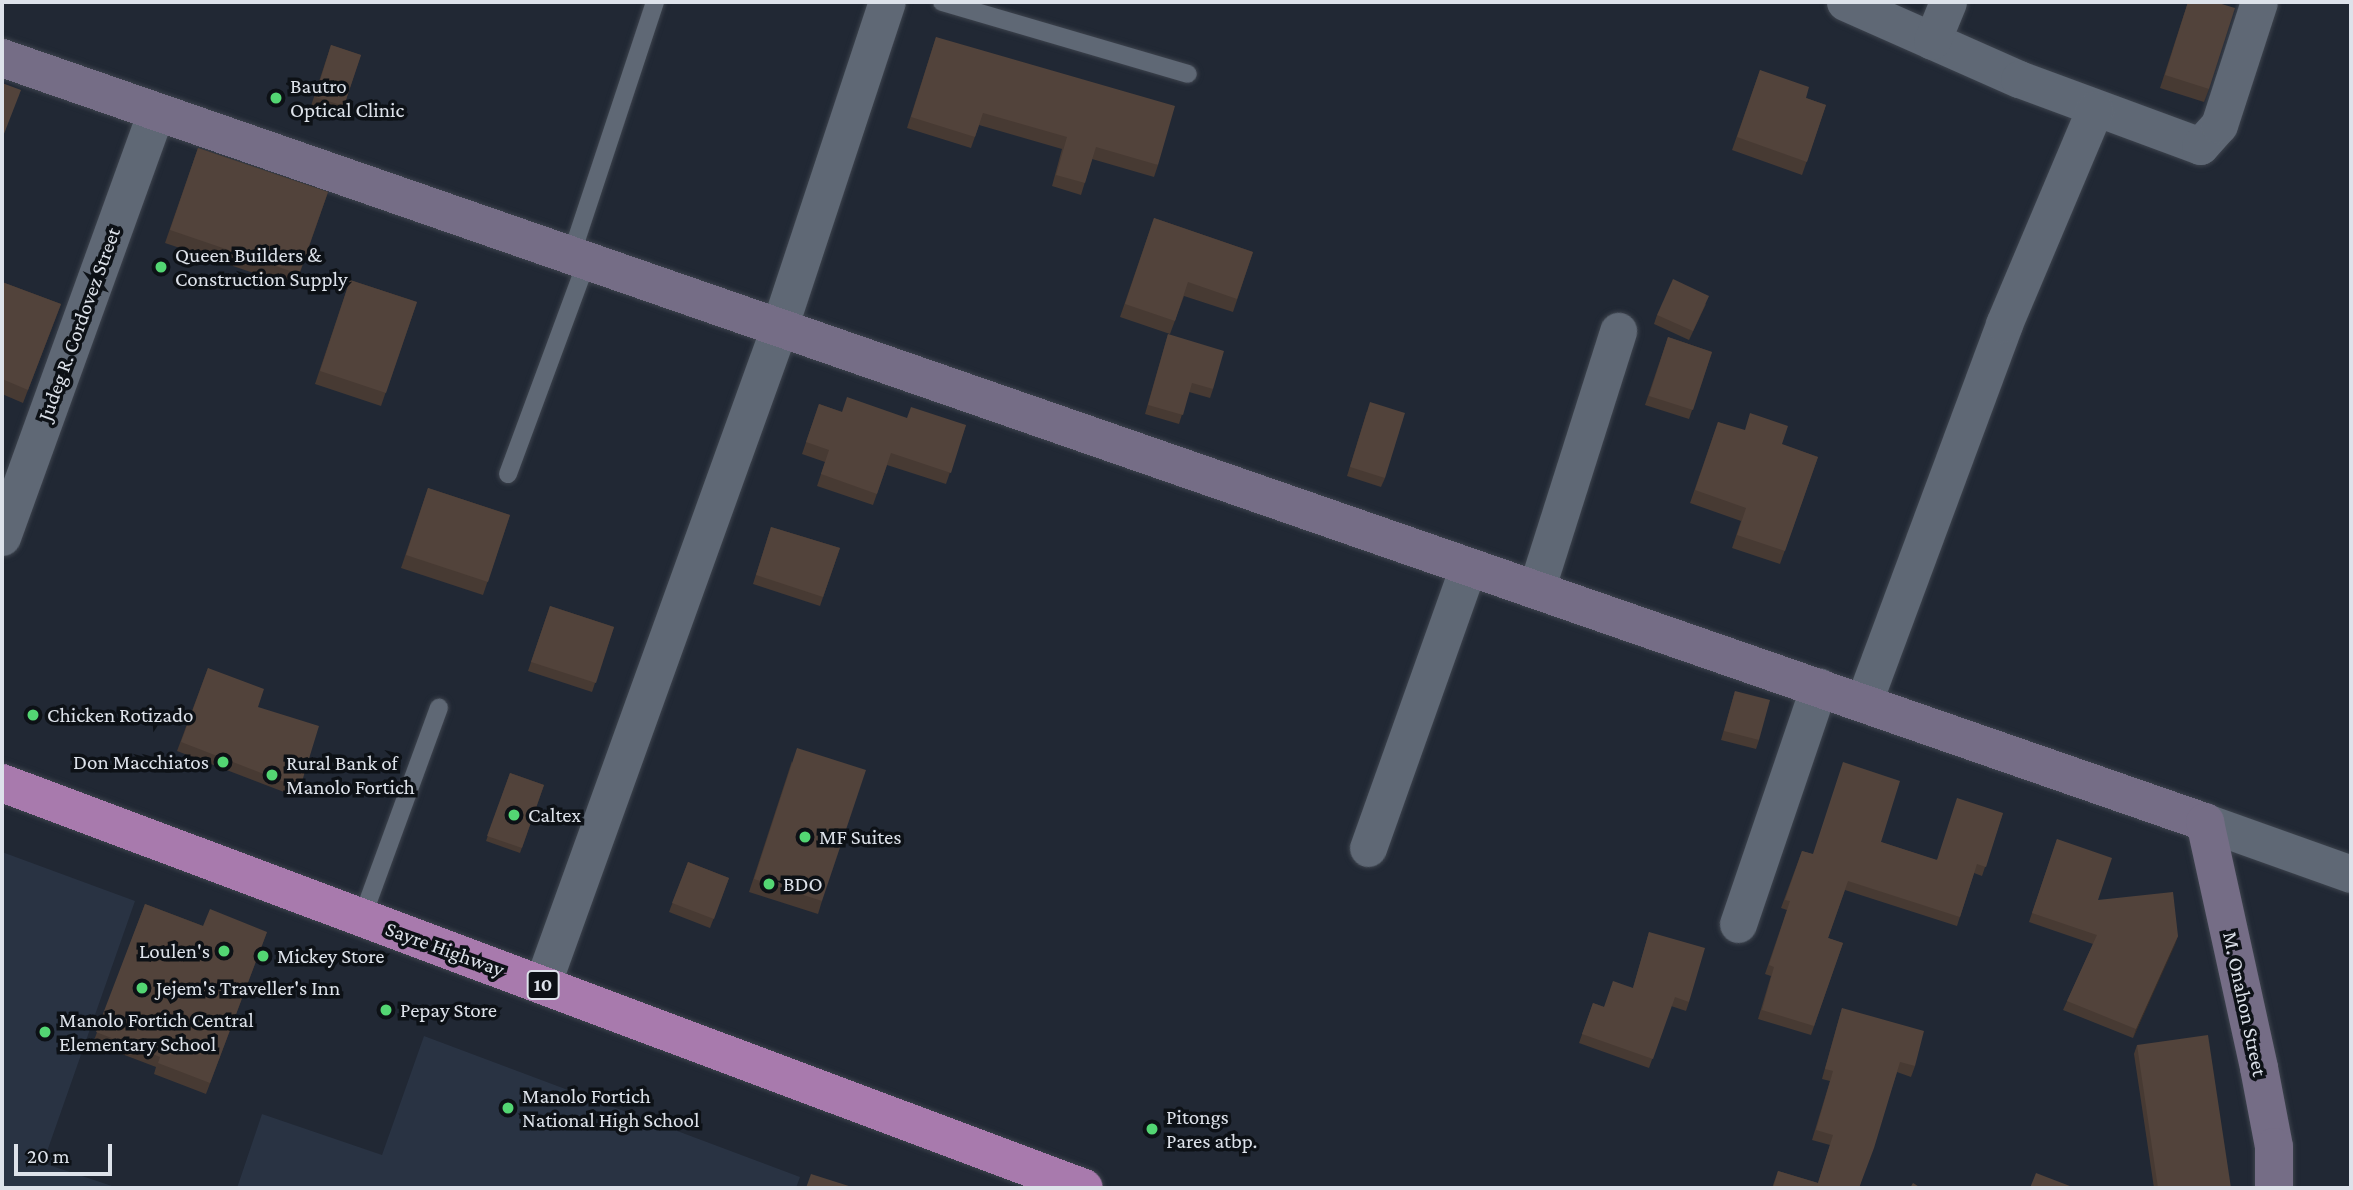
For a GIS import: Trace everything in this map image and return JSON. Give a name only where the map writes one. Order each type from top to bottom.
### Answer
[{"type":"highway","name":"Sayre Highway","points":[[2,783],[1084,1188]]},
{"type":"street","points":[[542,985],[779,328],[887,2]]},
{"type":"street","points":[[1845,2],[2095,109],[2191,146],[2205,143],[2219,125],[2259,2]]},
{"type":"street","points":[[1933,41],[1948,2]]},
{"type":"street","points":[[2,58],[1468,567],[1864,701],[2351,874]]},
{"type":"street","points":[[1864,701],[2004,324],[2095,109]]},
{"type":"street","name":"Judeg R. Cordovez Street","points":[[2,537],[156,112]]},
{"type":"street","points":[[1536,590],[1618,331]]},
{"type":"street","points":[[1368,848],[1468,567]]},
{"type":"street","points":[[1738,924],[1819,686]]},
{"type":"street","name":"M. Onahon Street","points":[[2205,822],[2274,1147],[2274,1188]]},
{"type":"lane","points":[[508,474],[579,258],[655,2]]},
{"type":"lane","points":[[942,2],[1188,74]]},
{"type":"lane","points":[[362,918],[439,708]]},
{"type":"shaded area","name":"Manolo Fortich Central Elementary School","points":[[2,852],[135,901],[43,1163],[118,1188],[2,1188]]},
{"type":"shaded area","name":"Manolo Fortich National High School","points":[[424,1036],[800,1177],[796,1188],[237,1188],[262,1114],[382,1155]]},
{"type":"building","points":[[2188,2],[2215,2],[2235,8],[2209,89],[2165,75]]},
{"type":"building","points":[[936,37],[1175,106],[1158,165],[1096,147],[1085,183],[1056,175],[1067,137],[983,113],[975,137],[911,117]]},
{"type":"building","points":[[331,45],[361,55],[344,106],[315,97]]},
{"type":"building","points":[[1760,70],[1809,87],[1806,98],[1826,105],[1807,162],[1737,137]]},
{"type":"building","points":[[2,83],[21,90],[2,139]]},
{"type":"building","points":[[198,148],[328,192],[299,274],[170,230]]},
{"type":"building","points":[[1154,218],[1253,252],[1237,299],[1188,282],[1175,321],[1125,304]]},
{"type":"building","points":[[1673,279],[1709,296],[1693,331],[1657,315]]},
{"type":"building","points":[[350,280],[417,302],[386,393],[320,371]]},
{"type":"building","points":[[2,282],[61,304],[28,390],[2,379]]},
{"type":"building","points":[[1168,334],[1224,351],[1213,389],[1192,383],[1183,415],[1148,405]]},
{"type":"building","points":[[1668,337],[1712,352],[1693,410],[1649,396]]},
{"type":"building","points":[[847,397],[907,418],[911,407],[966,425],[951,473],[891,453],[877,494],[821,474],[829,450],[806,442],[819,404],[842,412]]},
{"type":"building","points":[[1370,402],[1405,413],[1385,478],[1350,467]]},
{"type":"building","points":[[1750,413],[1788,426],[1782,444],[1818,457],[1785,551],[1737,535],[1746,508],[1695,490],[1718,422],[1745,430]]},
{"type":"building","points":[[428,488],[510,515],[488,582],[406,555]]},
{"type":"building","points":[[771,527],[840,548],[823,597],[756,575]]},
{"type":"building","points":[[550,606],[614,627],[596,683],[531,662]]},
{"type":"building","points":[[208,668],[264,689],[258,707],[319,726],[300,788],[181,742]]},
{"type":"building","points":[[1735,691],[1770,700],[1759,740],[1724,731]]},
{"type":"building","name":"MF Suites","points":[[797,748],[866,770],[822,901],[754,879]]},
{"type":"building","points":[[1843,762],[1900,781],[1881,842],[1937,860],[1957,798],[2003,813],[1986,867],[1977,864],[1960,917],[1848,881],[1828,938],[1843,943],[1814,1026],[1762,1010],[1774,967],[1769,965],[1790,901],[1785,900],[1802,851],[1813,854]]},
{"type":"building","name":"Caltex","points":[[510,773],[544,785],[522,848],[487,836]]},
{"type":"building","points":[[2057,839],[2112,858],[2098,900],[2173,892],[2178,936],[2136,1029],[2067,1001],[2097,935],[2032,913]]},
{"type":"building","points":[[688,862],[729,878],[714,919],[672,903]]},
{"type":"building","points":[[145,904],[203,926],[210,909],[267,932],[210,1083],[158,1063],[160,1057],[96,1032]]},
{"type":"building","points":[[1649,932],[1705,948],[1689,1002],[1675,997],[1653,1059],[1582,1034],[1593,1003],[1604,1007],[1613,981],[1633,988]]},
{"type":"building","points":[[1842,1008],[1924,1031],[1915,1066],[1900,1062],[1859,1188],[1773,1188],[1778,1171],[1818,1183],[1833,1135],[1816,1130],[1833,1071],[1825,1069]]},
{"type":"building","points":[[2208,1035],[2231,1188],[2158,1188],[2137,1045]]},
{"type":"building","points":[[2036,1173],[2075,1188],[2030,1188]]},
{"type":"building","points":[[811,1174],[855,1188],[806,1188]]},
{"type":"place","name":"Bautro Optical Clinic","points":[[276,98]]},
{"type":"place","name":"Queen Builders & Construction Supply","points":[[161,267]]},
{"type":"place","name":"Chicken Rotizado","points":[[33,715]]},
{"type":"place","name":"Don Macchiatos","points":[[223,762]]},
{"type":"place","name":"Rural Bank of Manolo Fortich","points":[[272,775]]},
{"type":"place","name":"Caltex","points":[[514,815]]},
{"type":"place","name":"MF Suites","points":[[805,837]]},
{"type":"place","name":"BDO","points":[[769,884]]},
{"type":"place","name":"Loulen's","points":[[224,951]]},
{"type":"place","name":"Mickey Store","points":[[263,956]]},
{"type":"place","name":"Jejem's Traveller's Inn","points":[[142,988]]},
{"type":"place","name":"Pepay Store","points":[[386,1010]]},
{"type":"place","name":"Manolo Fortich Central Elementary School","points":[[45,1032]]},
{"type":"place","name":"Manolo Fortich National High School","points":[[508,1108]]},
{"type":"place","name":"Pitongs Pares atbp.","points":[[1152,1129]]}]
